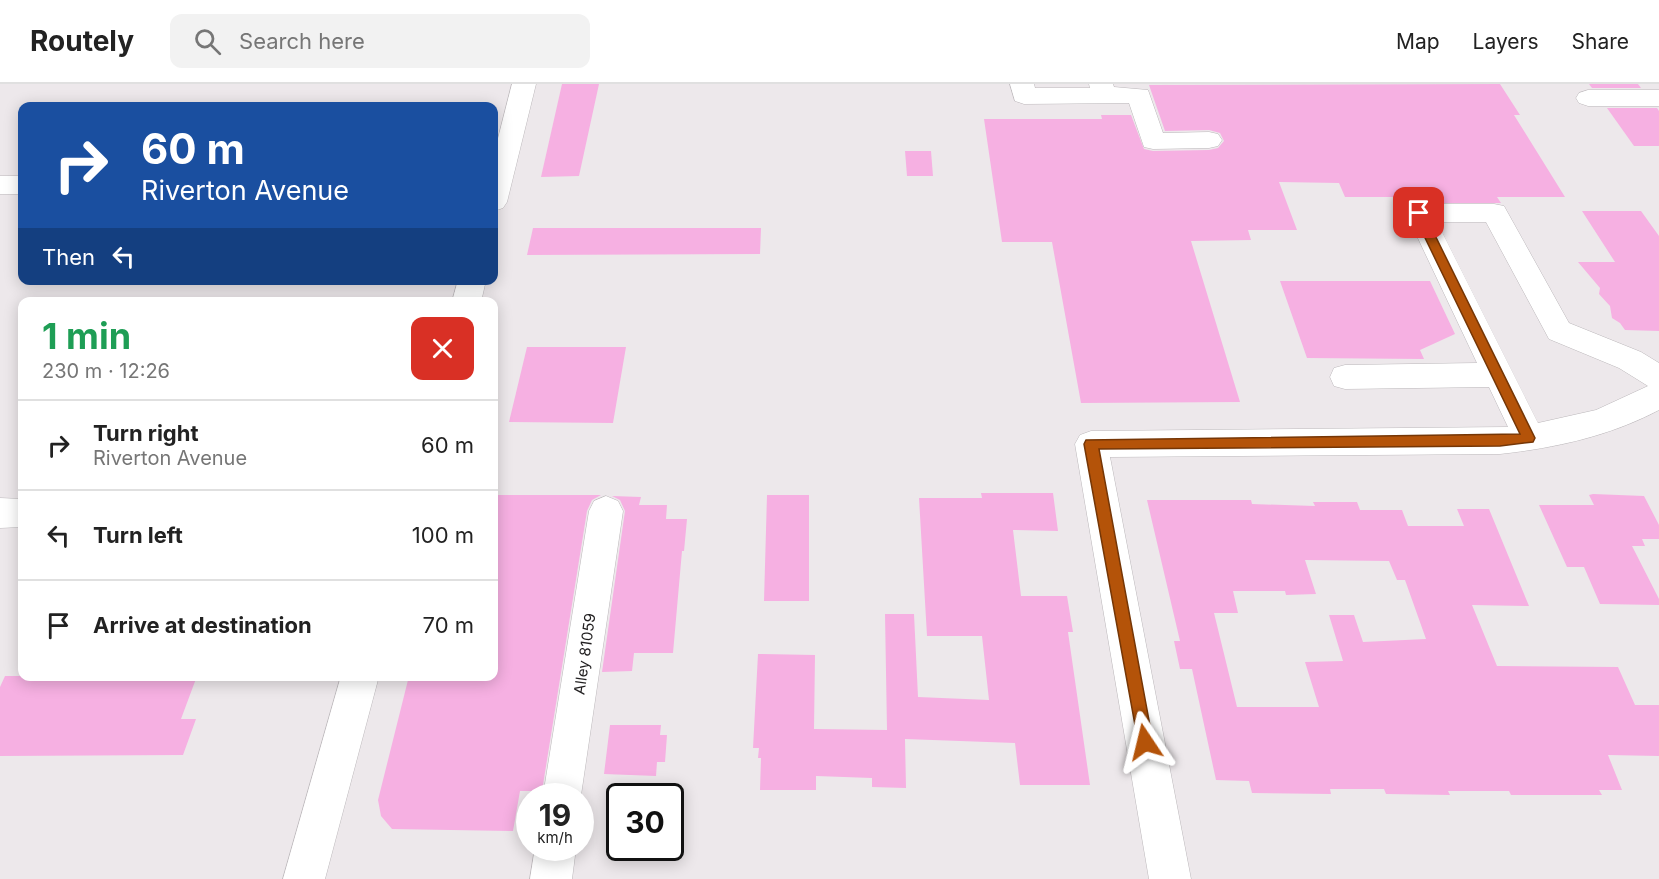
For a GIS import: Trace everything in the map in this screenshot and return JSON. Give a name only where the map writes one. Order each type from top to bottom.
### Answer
[{"type":"street","points":[[498,186],[524,84]]},
{"type":"street","points":[[1022,84],[1024,96],[1102,90],[1139,95],[1153,141],[1209,140]]},
{"type":"street","points":[[1588,98],[1659,98]]},
{"type":"street","points":[[0,185],[18,185]]},
{"type":"street","points":[[1529,438],[1419,213],[1494,213],[1559,331],[1630,360],[1659,378]]},
{"type":"street","points":[[1345,377],[1498,375]]},
{"type":"street","points":[[1170,879],[1091,444],[1500,441],[1585,428],[1632,410],[1659,394]]},
{"type":"street","name":"Alley 81059","points":[[565,783],[606,511]]},
{"type":"street","points":[[0,513],[18,513]]},
{"type":"street","points":[[304,879],[359,681]]},
{"type":"street","points":[[551,879],[554,861]]},
{"type":"building","points":[[562,84],[599,84],[579,176],[541,177]]},
{"type":"building","points":[[1500,84],[1520,115],[1514,115],[1565,197],[1497,197],[1501,203],[1405,203],[1402,197],[1345,197],[1339,183],[1279,182],[1297,230],[1248,230],[1251,240],[1191,241],[1240,402],[1081,403],[1052,242],[1002,242],[984,119],[1102,119],[1101,115],[1131,115],[1144,149],[1153,151],[1209,150],[1218,148],[1224,141],[1220,133],[1209,130],[1165,131],[1149,85]]},
{"type":"building","points":[[1589,84],[1638,84],[1641,88],[1592,88]]},
{"type":"building","points":[[1607,108],[1657,108],[1659,111],[1659,146],[1634,146]]},
{"type":"building","points":[[905,151],[931,151],[933,176],[907,176]]},
{"type":"building","points":[[1582,211],[1641,211],[1659,236],[1659,331],[1625,330],[1612,318],[1610,306],[1599,294],[1600,288],[1578,262],[1615,262]]},
{"type":"building","points":[[533,228],[761,228],[760,254],[527,255]]},
{"type":"building","points":[[1280,281],[1430,281],[1455,334],[1420,350],[1424,359],[1307,358]]},
{"type":"building","points":[[527,347],[626,347],[613,423],[509,422]]},
{"type":"building","points":[[981,493],[1053,493],[1058,531],[1013,530],[1021,596],[1067,596],[1073,632],[1068,632],[1090,785],[1020,785],[1015,743],[905,739],[906,788],[872,787],[872,778],[816,776],[816,790],[760,790],[761,758],[758,758],[759,748],[753,748],[758,654],[815,655],[814,729],[887,730],[885,614],[914,614],[918,697],[989,700],[982,636],[927,636],[919,498],[982,498]]},
{"type":"building","points":[[498,495],[601,495],[592,500],[587,511],[543,783],[516,783],[516,814],[513,831],[392,829],[381,816],[378,800],[408,681],[498,681]]},
{"type":"building","points":[[767,495],[809,495],[809,601],[764,601]]},
{"type":"building","points":[[1589,495],[1644,496],[1659,525],[1659,539],[1642,539],[1645,546],[1632,546],[1659,599],[1659,605],[1600,604],[1584,567],[1567,567],[1539,505],[1594,505]]},
{"type":"building","points":[[612,496],[641,497],[639,505],[667,505],[666,519],[687,519],[673,653],[634,653],[632,671],[602,672],[625,511],[620,500]]},
{"type":"building","points":[[1147,500],[1251,500],[1252,504],[1315,506],[1313,502],[1357,502],[1360,510],[1402,510],[1408,526],[1464,526],[1457,509],[1489,509],[1529,606],[1472,605],[1497,666],[1618,667],[1635,705],[1659,705],[1659,756],[1608,755],[1622,790],[1599,790],[1602,795],[1511,795],[1509,791],[1448,791],[1450,795],[1386,794],[1384,789],[1330,789],[1331,794],[1252,793],[1249,781],[1216,780],[1192,669],[1180,669],[1174,641],[1180,641]],"holes":[[[1305,560],[1389,561],[1397,580],[1405,580],[1426,639],[1363,642],[1354,615],[1329,615],[1343,661],[1305,662],[1319,707],[1237,707],[1214,613],[1238,613],[1233,591],[1285,591],[1286,595],[1316,594]]]},
{"type":"building","points":[[5,676],[18,676],[18,681],[195,681],[181,719],[196,719],[183,755],[0,756],[0,687]]},
{"type":"building","points":[[610,725],[661,725],[660,735],[667,735],[665,762],[657,762],[656,776],[604,774]]},
{"type":"route","points":[[1145,742],[1091,444],[1500,441],[1529,438],[1419,213]]}]
